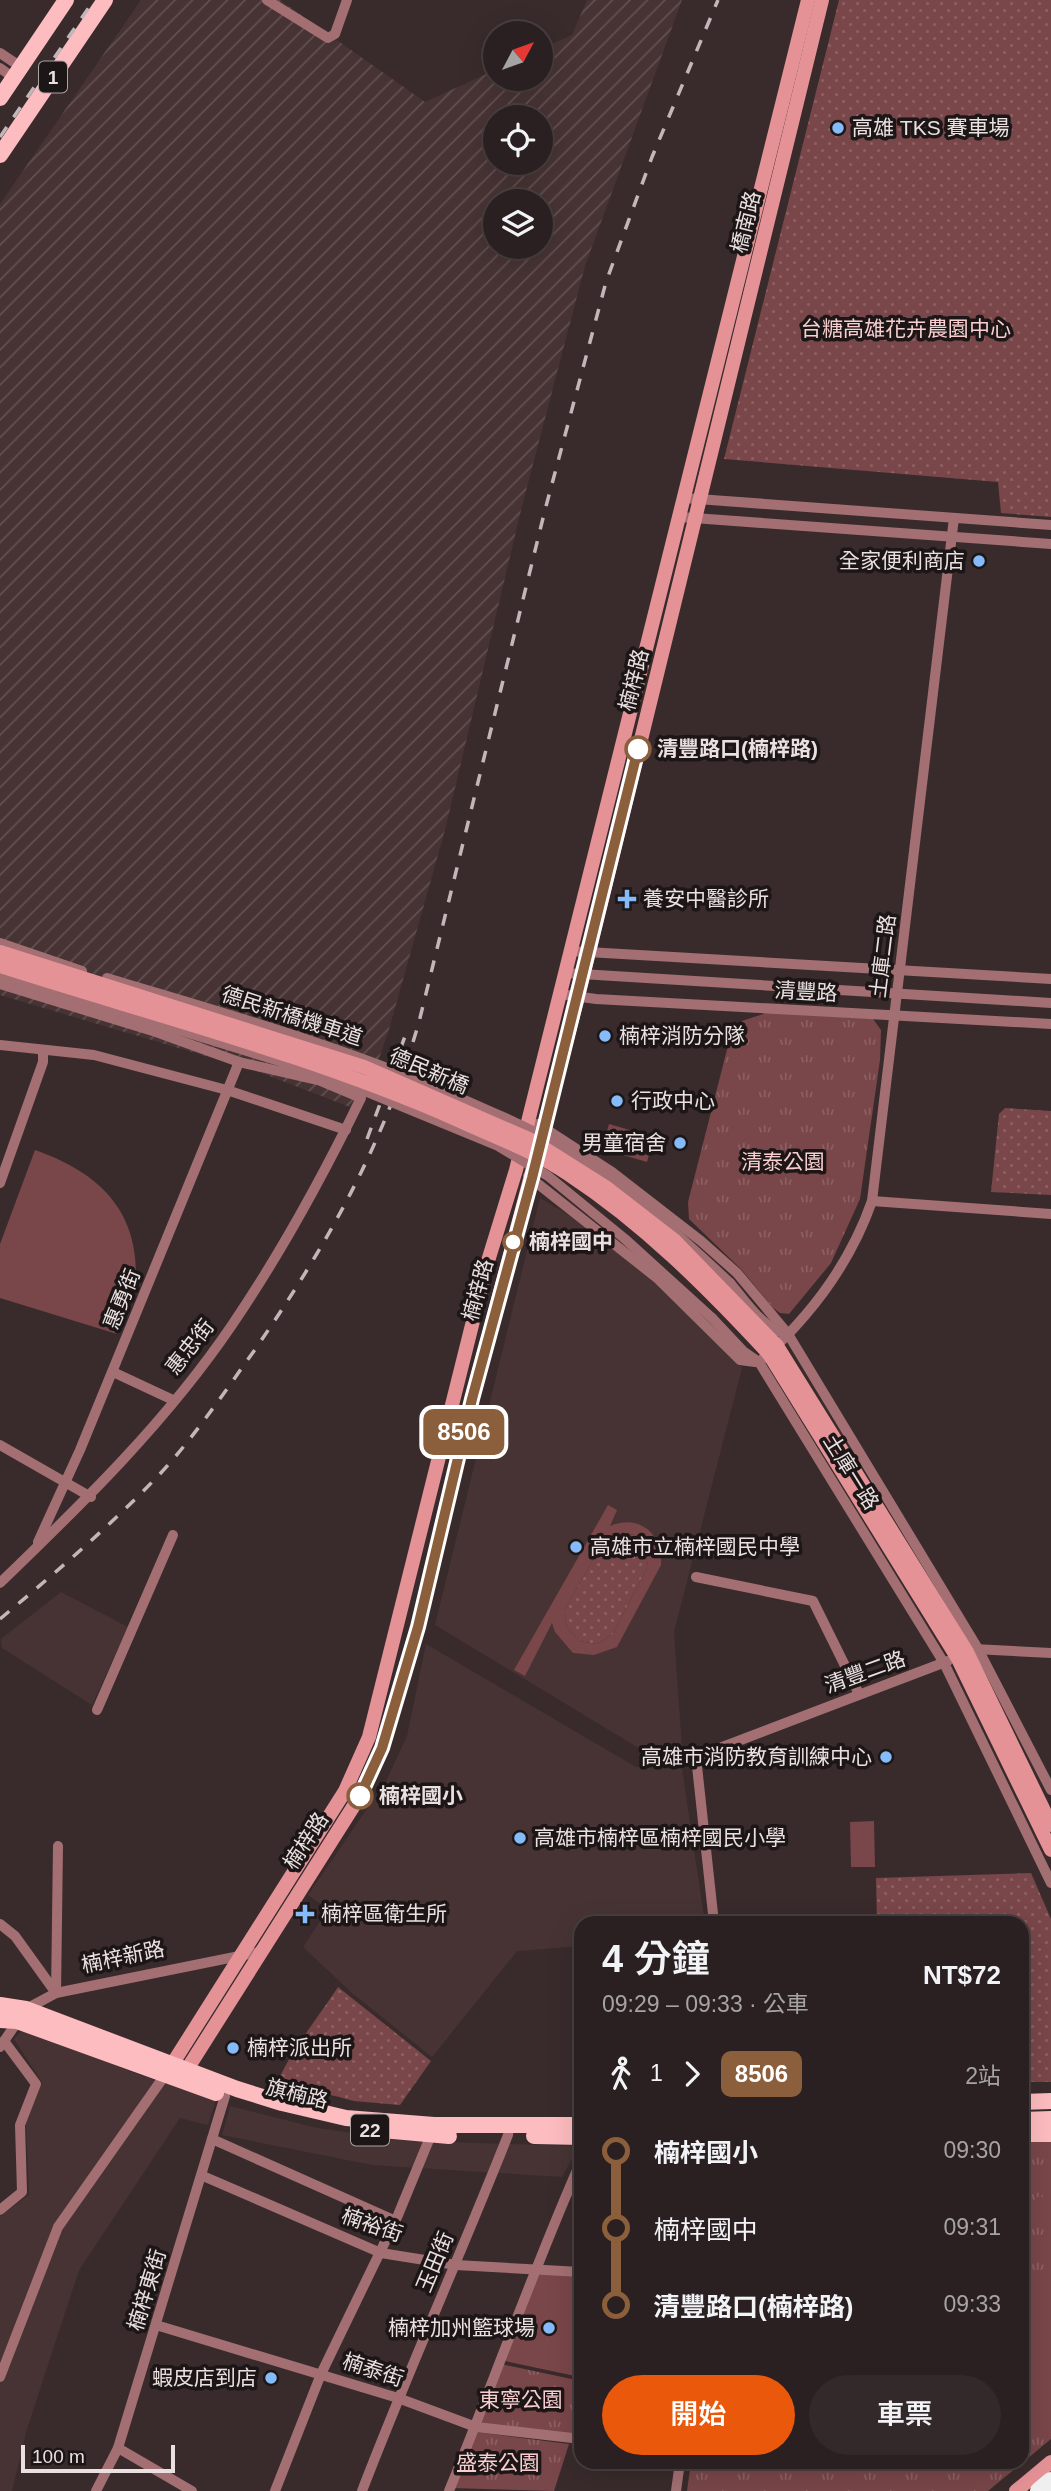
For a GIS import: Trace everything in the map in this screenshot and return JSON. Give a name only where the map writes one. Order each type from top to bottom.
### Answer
[{"type":"highway","points":[[1039,2491],[1051,2482]]},
{"type":"main road","name":"1","points":[[0,98],[66,0]]},
{"type":"main road","name":"1","points":[[0,155],[105,0]]},
{"type":"main road","name":"22","points":[[0,2005],[14,2017]]},
{"type":"main road","name":"旗楠路","points":[[14,2017],[167,2070],[225,2096],[317,2122],[433,2131],[574,2125]]},
{"type":"main road","name":"旗楠路","points":[[167,2070],[187,2071],[282,2103],[319,2112],[433,2131]]},
{"type":"main road","points":[[1029,2102],[1051,2101]]},
{"type":"main road","points":[[1029,2120],[1051,2119]]},
{"type":"main road","name":"旗楠路","points":[[509,2130],[574,2136]]},
{"type":"main road","points":[[1029,2134],[1051,2134]]},
{"type":"street","points":[[267,0],[328,38],[335,34],[347,0]]},
{"type":"street","name":"橋南路","points":[[704,453],[808,0]]},
{"type":"street","name":"橋南路","points":[[704,453],[822,0]]},
{"type":"street","points":[[0,53],[18,73]]},
{"type":"street","points":[[0,68],[18,73]]},
{"type":"street","name":"楠梓路","points":[[187,2071],[259,1952],[360,1796],[382,1748],[418,1627],[472,1399],[589,953],[688,517],[684,498],[704,453]]},
{"type":"street","name":"楠梓路","points":[[0,2377],[3,2359],[58,2227],[167,2070],[345,1791],[369,1737],[488,1261],[516,1170],[570,951],[688,517],[700,500],[704,453]]},
{"type":"street","points":[[684,498],[1051,525]]},
{"type":"street","points":[[688,517],[1051,544]]},
{"type":"street","name":"土庫二路","points":[[768,1354],[788,1334],[842,1266],[872,1201],[954,518]]},
{"type":"street","name":"德民新橋機車道","points":[[0,943],[381,1064],[492,1112],[553,1142],[610,1179],[679,1235],[730,1283],[766,1323],[779,1333],[788,1334]]},
{"type":"street","name":"清豐路","points":[[570,951],[1051,979]]},
{"type":"street","name":"德民新橋","points":[[0,952],[364,1067],[531,1140],[607,1188],[674,1240],[768,1354]]},
{"type":"street","name":"德民新橋","points":[[0,966],[352,1076],[528,1151],[567,1173],[661,1245],[716,1296],[768,1354]]},
{"type":"street","name":"清豐路","points":[[565,973],[1051,1003]]},
{"type":"street","points":[[0,975],[328,1076],[498,1146],[548,1176],[625,1239],[712,1318],[743,1351],[768,1354]]},
{"type":"street","points":[[0,984],[156,1032],[239,1062]]},
{"type":"street","name":"清豐路","points":[[560,994],[1051,1024]]},
{"type":"street","points":[[0,1045],[94,1055],[227,1090],[345,1130]]},
{"type":"street","points":[[0,1183],[43,1062],[43,1050]]},
{"type":"street","name":"惠勇街","points":[[35,1549],[113,1372],[239,1062]]},
{"type":"street","name":"惠忠街","points":[[0,1583],[90,1497],[173,1400],[231,1326],[320,1181],[361,1098],[318,1080],[239,1062]]},
{"type":"street","name":"土庫一路","points":[[529,1119],[612,1172],[682,1225],[737,1273],[788,1334],[1051,1825]]},
{"type":"street","points":[[516,1170],[532,1178],[657,1278],[740,1360],[768,1354]]},
{"type":"street","points":[[872,1201],[1051,1214]]},
{"type":"street","name":"土庫一路","points":[[768,1354],[1051,1790]]},
{"type":"street","name":"土庫一路","points":[[768,1354],[961,1655],[1051,1850]]},
{"type":"street","points":[[113,1372],[173,1400]]},
{"type":"street","points":[[0,1445],[90,1497]]},
{"type":"street","points":[[97,1710],[173,1535]]},
{"type":"street","points":[[696,1577],[813,1601],[859,1694]]},
{"type":"street","name":"清豐二路","points":[[713,1916],[696,1757],[961,1655],[1051,1653]]},
{"type":"street","name":"土庫一路","points":[[961,1655],[1051,1883]]},
{"type":"street","points":[[57,1993],[58,1846]]},
{"type":"street","points":[[0,1924],[15,1936],[57,1993]]},
{"type":"street","name":"楠梓新路","points":[[14,2017],[57,1993],[259,1952]]},
{"type":"street","points":[[0,2210],[22,2192],[20,2125],[36,2084],[2,2044],[14,2017]]},
{"type":"street","name":"楠梓東街","points":[[96,2491],[118,2448],[225,2096]]},
{"type":"street","name":"玉田街","points":[[362,2491],[509,2130]]},
{"type":"street","points":[[275,2491],[321,2374],[396,2221],[433,2131]]},
{"type":"street","points":[[212,2139],[396,2221]]},
{"type":"street","name":"楠裕街","points":[[202,2176],[381,2253],[456,2264],[574,2271]]},
{"type":"street","points":[[449,2491],[534,2268],[574,2177]]},
{"type":"street","name":"楠泰街","points":[[156,2325],[398,2398],[475,2427],[574,2438]]},
{"type":"street","points":[[118,2448],[192,2491]]},
{"type":"street","points":[[1016,2491],[1051,2462]]},
{"type":"street","points":[[676,2491],[679,2469]]},
{"type":"shaded area","points":[[141,0],[280,0],[425,102],[483,75],[483,91],[553,91],[553,44],[572,35],[587,0],[682,0],[585,266],[522,506],[445,830],[388,1033],[360,1111],[259,1072],[0,995],[0,204]]},
{"type":"shaded area","name":"高雄市立楠梓國民中學","points":[[540,1198],[570,1216],[655,1280],[742,1368],[674,1632],[682,1748],[642,1750],[435,1625]]},
{"type":"shaded area","points":[[61,1592],[128,1627],[92,1705],[2,1648],[1,1639]]},
{"type":"shaded area","name":"高雄市楠梓區楠梓國民小學","points":[[426,1644],[636,1767],[682,1769],[704,1916],[574,1916],[574,1947],[517,1951],[432,2057],[352,1993],[303,1947],[328,1909],[308,1895],[386,1781],[407,1736]]},
{"type":"shaded area","points":[[24,2028],[137,2074],[216,2100],[208,2125],[180,2118],[79,2270],[27,2429],[12,2491],[0,2491],[0,2216],[29,2195],[26,2123],[42,2082],[14,2039]]},
{"type":"shaded area","points":[[230,2106],[317,2128],[409,2141],[574,2146],[574,2155],[562,2177],[372,2165],[222,2135]]},
{"type":"green space","name":"台糖高雄花卉農園中心","points":[[839,0],[1051,0],[1051,517],[1001,513],[998,482],[724,459]]},
{"type":"green space","name":"清泰公園","points":[[769,1012],[873,1019],[881,1030],[880,1060],[860,1199],[831,1263],[789,1314],[780,1313],[772,1307],[741,1269],[689,1219],[688,1202],[731,1034],[742,1021]]},
{"type":"green space","points":[[1005,1108],[1051,1111],[1051,1195],[991,1192],[999,1114]]},
{"type":"green space","points":[[609,1124],[654,1137],[647,1162],[602,1149]]},
{"type":"green space","points":[[35,1150],[77,1169],[95,1182],[110,1196],[130,1232],[135,1254],[136,1279],[131,1300],[117,1334],[0,1298],[0,1244]]},
{"type":"green space","points":[[608,1505],[617,1510],[610,1526],[630,1523],[647,1529],[658,1544],[661,1565],[617,1647],[594,1655],[573,1653],[555,1632],[552,1623],[525,1676],[514,1670]],"holes":[[[618,1532],[635,1535],[644,1543],[648,1566],[613,1634],[597,1644],[579,1641],[567,1628],[564,1611],[604,1540]]]},
{"type":"green space","points":[[618,1532],[635,1535],[644,1543],[648,1566],[613,1634],[597,1644],[579,1641],[567,1628],[564,1611],[604,1540]]},
{"type":"green space","points":[[874,1821],[875,1867],[851,1867],[850,1822]]},
{"type":"green space","points":[[1031,1873],[1051,1919],[1051,2082],[1029,2082],[1029,1916],[877,1916],[876,1878]]},
{"type":"green space","points":[[338,1987],[431,2061],[400,2105],[354,2101],[278,2081],[298,2044]]},
{"type":"green space","points":[[1051,2141],[1051,2439],[1029,2457],[1029,2142]]},
{"type":"green space","points":[[1051,2162],[1051,2241],[1046,2241],[1046,2219],[1036,2219],[1035,2197],[1043,2197],[1042,2164]]},
{"type":"green space","points":[[1029,2271],[1037,2280],[1051,2273],[1051,2416],[1029,2433]]},
{"type":"green space","name":"楠梓加州籃球場","points":[[536,2272],[574,2274],[574,2376],[505,2361]]},
{"type":"green space","name":"東寧公園","points":[[501,2364],[574,2380],[574,2437],[476,2427]]},
{"type":"green space","name":"盛泰公園","points":[[476,2432],[569,2444],[554,2491],[452,2488]]},
{"type":"green space","points":[[690,2469],[1015,2469],[988,2491],[687,2491]]},
{"type":"railway","points":[[0,137],[94,0]]},
{"type":"railway","points":[[0,1619],[120,1514],[183,1447],[281,1312],[329,1233],[370,1153],[405,1068],[419,1022],[545,510],[606,282],[652,157],[718,0]]},
{"type":"railway","points":[[367,1139],[407,1031]]},
{"type":"bus line","name":"8506","points":[[360,1796],[382,1748],[418,1627],[472,1399],[532,1178],[638,749]]},
{"type":"place","name":"高雄 TKS 賽車場","points":[[838,128]]},
{"type":"place","name":"全家便利商店","points":[[979,561]]},
{"type":"place","name":"清豐路口(楠梓路)","points":[[638,749]]},
{"type":"place","name":"養安中醫診所","points":[[627,899]]},
{"type":"place","name":"楠梓消防分隊","points":[[605,1036]]},
{"type":"place","name":"行政中心","points":[[617,1101]]},
{"type":"place","name":"男童宿舍","points":[[680,1143]]},
{"type":"place","name":"楠梓國中","points":[[513,1242]]},
{"type":"place","name":"高雄市立楠梓國民中學","points":[[576,1547]]},
{"type":"place","name":"高雄市消防教育訓練中心","points":[[886,1757]]},
{"type":"place","name":"楠梓國小","points":[[360,1796]]},
{"type":"place","name":"高雄市楠梓區楠梓國民小學","points":[[520,1838]]},
{"type":"place","name":"楠梓區衛生所","points":[[305,1914]]},
{"type":"place","name":"楠梓派出所","points":[[233,2048]]},
{"type":"place","name":"楠梓加州籃球場","points":[[549,2328]]},
{"type":"place","name":"蝦皮店到店","points":[[271,2378]]}]
